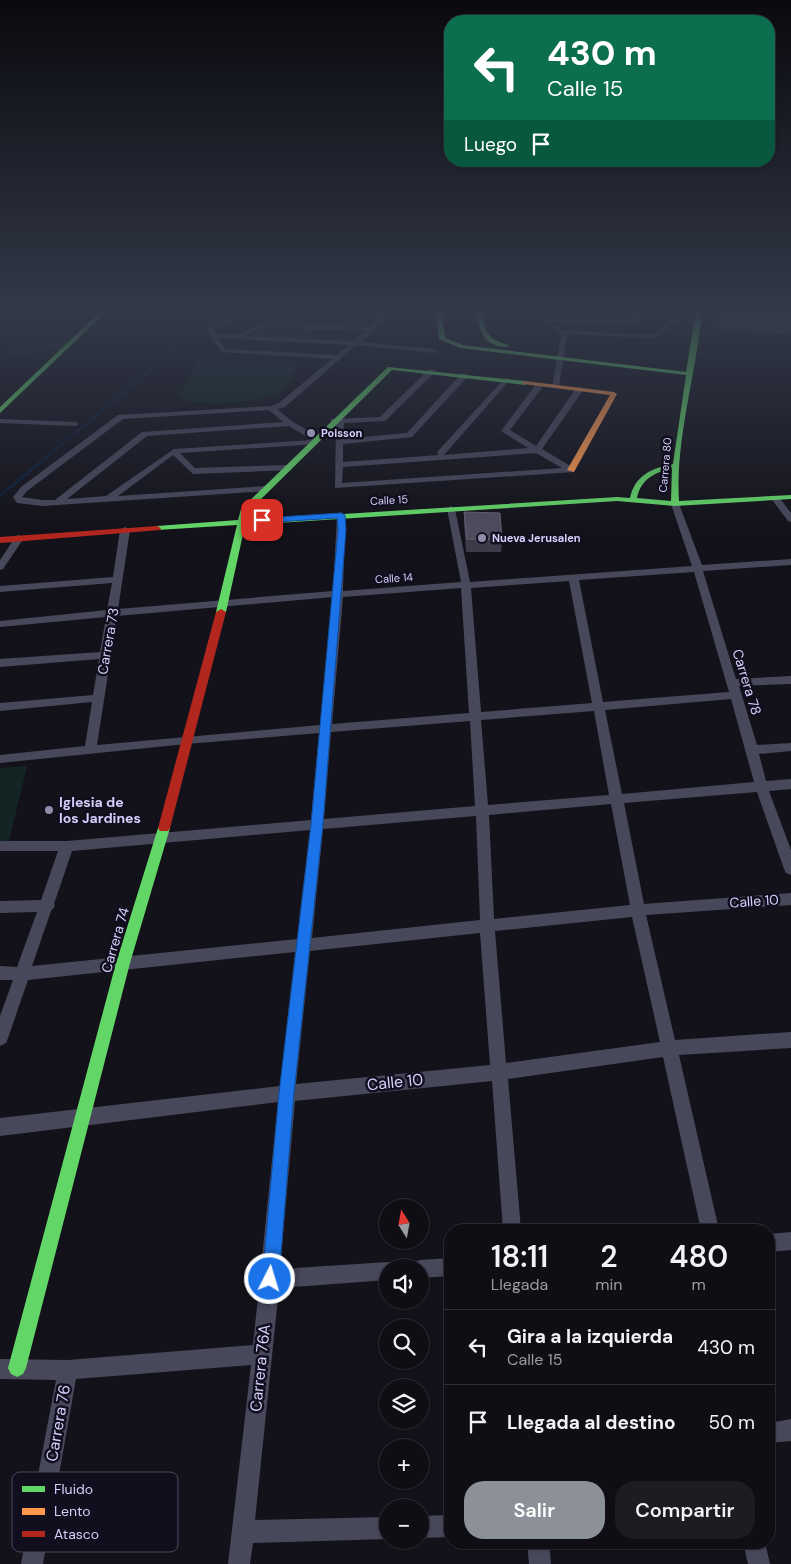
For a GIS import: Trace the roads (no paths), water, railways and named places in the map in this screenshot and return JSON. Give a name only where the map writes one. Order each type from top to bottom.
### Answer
[{"type":"street","points":[[0,411],[29,383]]},
{"type":"street","points":[[266,489],[56,502],[20,501],[17,497],[24,489],[121,417],[271,408],[282,405],[308,383]]},
{"type":"street","name":"Carrera 74","points":[[9,1369],[123,963],[161,838],[224,602],[243,522],[244,510],[375,383]]},
{"type":"street","points":[[420,383],[382,419],[337,422],[340,442],[338,486],[571,470]]},
{"type":"street","points":[[340,442],[409,435],[458,383]]},
{"type":"street","points":[[441,453],[502,383]]},
{"type":"street","name":"Carrera 74","points":[[531,383],[614,394],[571,470]]},
{"type":"street","name":"Carrera 80","points":[[675,504],[676,465],[688,383]]},
{"type":"street","points":[[540,384],[506,431],[571,470]]},
{"type":"street","points":[[537,450],[580,390]]},
{"type":"street","points":[[271,408],[290,424],[315,440]]},
{"type":"street","points":[[0,421],[75,424]]},
{"type":"street","points":[[56,502],[145,434],[290,424]]},
{"type":"street","points":[[108,499],[174,451],[315,440]]},
{"type":"street","points":[[340,465],[537,450]]},
{"type":"street","points":[[174,451],[193,471],[288,468]]},
{"type":"street","points":[[633,500],[633,487],[642,476],[659,468],[676,465]]},
{"type":"street","points":[[674,488],[690,497],[709,503]]},
{"type":"street","name":"Calle 15","points":[[1,542],[19,538],[451,508],[617,499],[675,504],[784,499]]},
{"type":"street","points":[[784,499],[791,519]]},
{"type":"street","name":"Carrera 78","points":[[675,504],[698,569],[734,695],[752,750],[760,786],[788,853],[791,869]]},
{"type":"street","points":[[451,508],[466,585],[482,811],[487,926],[512,1224]]},
{"type":"street","name":"Carrera 76A","points":[[239,1564],[270,1279],[286,1093],[317,824],[324,728],[338,594],[341,515]]},
{"type":"street","name":"Carrera 73","points":[[90,751],[125,530]]},
{"type":"street","points":[[0,568],[19,538]]},
{"type":"street","name":"Calle 14","points":[[0,624],[112,615],[224,602],[791,562]]},
{"type":"street","points":[[574,578],[618,798],[638,910],[709,1224]]},
{"type":"street","points":[[0,589],[118,580]]},
{"type":"street","points":[[0,663],[105,655]]},
{"type":"street","points":[[731,683],[791,680]]},
{"type":"street","points":[[0,759],[186,740],[324,728],[476,718],[734,695]]},
{"type":"street","points":[[0,707],[98,698]]},
{"type":"street","points":[[752,750],[791,747]]},
{"type":"street","points":[[0,846],[67,846],[791,784]]},
{"type":"street","points":[[0,1038],[48,906],[67,846]]},
{"type":"street","name":"Calle 10","points":[[0,974],[24,974],[638,910],[791,899]]},
{"type":"street","points":[[0,907],[48,906]]},
{"type":"street","name":"Calle 10","points":[[0,1127],[286,1093],[499,1072],[670,1048],[791,1040]]},
{"type":"street","points":[[775,1243],[791,1241]]},
{"type":"street","points":[[429,1268],[444,1267]]},
{"type":"street","points":[[270,1279],[379,1272]]},
{"type":"street","points":[[9,1369],[68,1370],[262,1354]]},
{"type":"street","name":"Carrera 76","points":[[49,1472],[68,1370]]},
{"type":"street","points":[[775,1432],[791,1430]]},
{"type":"street","points":[[429,1527],[444,1526]]},
{"type":"street","points":[[242,1532],[379,1528]]},
{"type":"street","points":[[539,1549],[540,1564]]},
{"type":"street","points":[[756,1549],[760,1564]]},
{"type":"waterway","points":[[129,388],[135,383]]},
{"type":"waterway","points":[[54,451],[126,390]]},
{"type":"waterway","points":[[0,496],[55,450]]},
{"type":"place","name":"Poisson","points":[[311,433]]},
{"type":"place","name":"Nueva Jerusalen","points":[[482,538]]},
{"type":"place","name":"Iglesia de los Jardines","points":[[49,810]]}]
